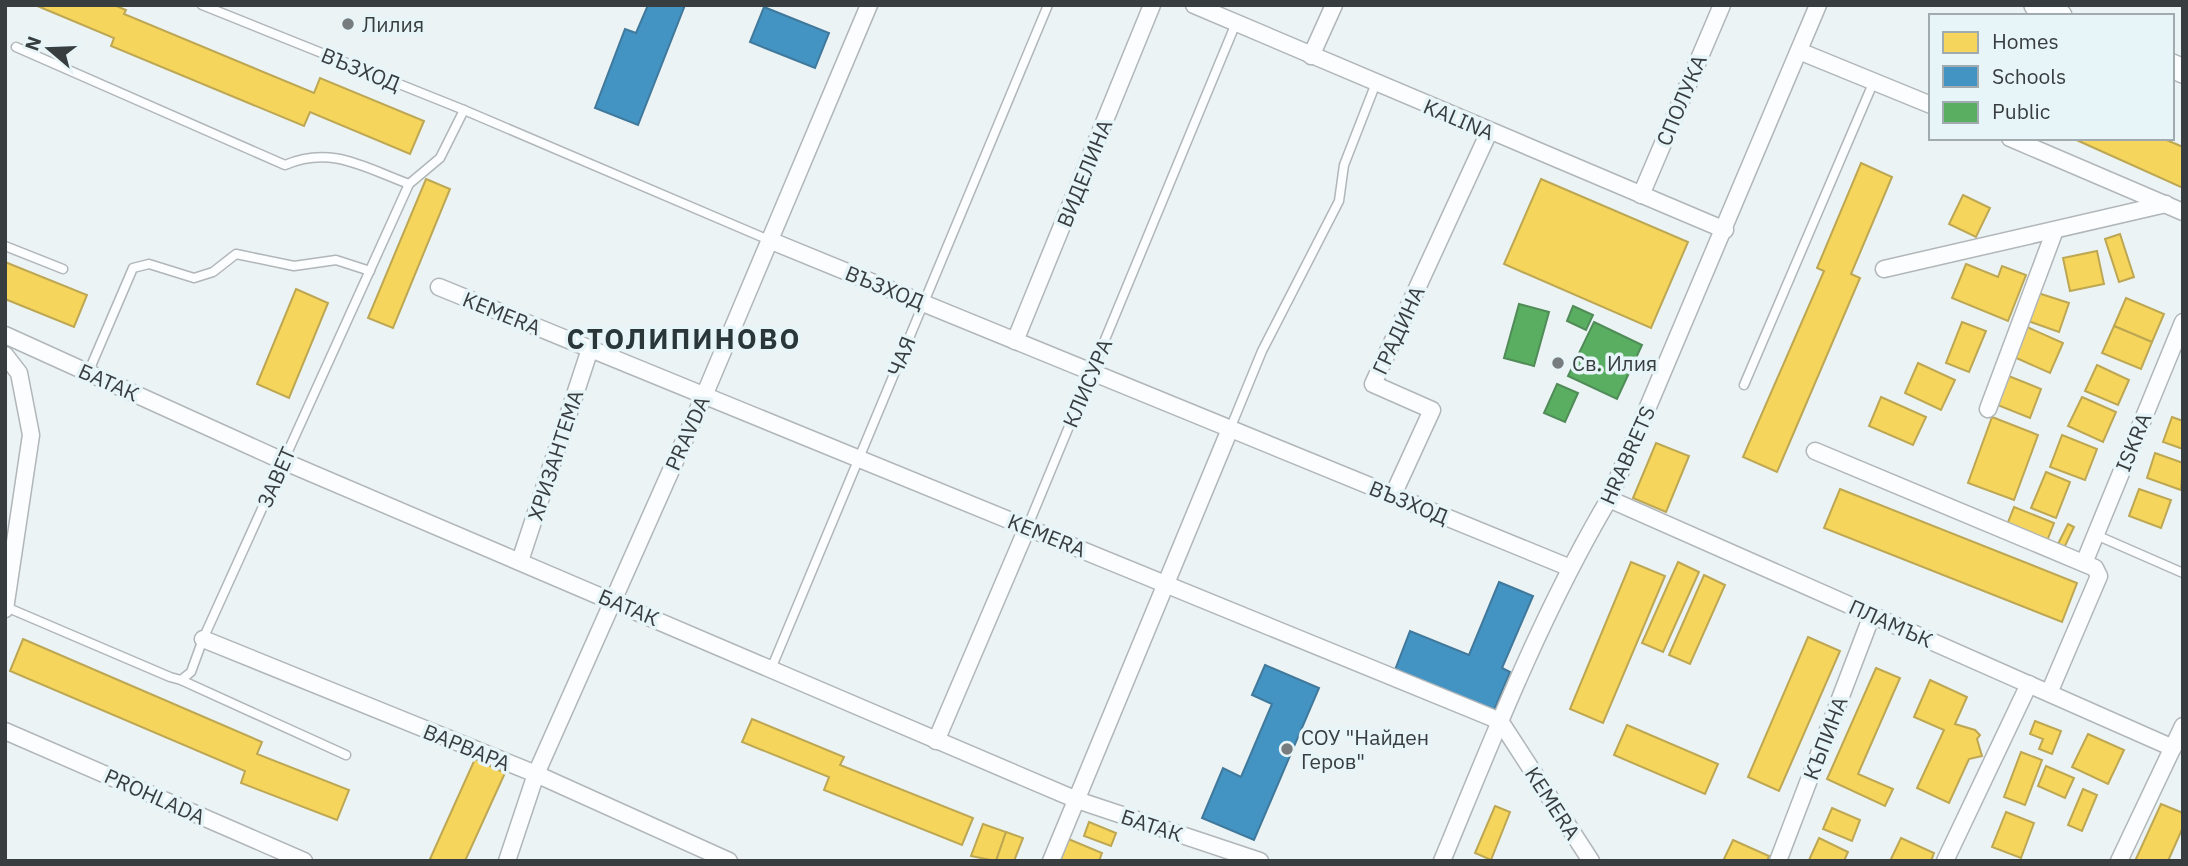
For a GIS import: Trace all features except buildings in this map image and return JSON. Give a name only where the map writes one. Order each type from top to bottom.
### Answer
[{"type":"street","name":"PRAVDA","points":[[506,861],[536,775],[704,396],[869,5]]},
{"type":"street","name":"ВИДЕЛИНА","points":[[1015,341],[1152,5]]},
{"type":"street","points":[[1311,55],[1334,5]]},
{"type":"street","name":"СПОЛУКА","points":[[1641,195],[1721,5]]},
{"type":"street","name":"HRABRETS","points":[[1442,861],[1568,567],[1609,499],[1818,5]]},
{"type":"street","points":[[2036,5],[2056,14]]},
{"type":"street","name":"KALINA","points":[[1198,6],[1489,132],[1725,230]]},
{"type":"street","points":[[1799,51],[1929,103]]},
{"type":"street","name":"ГРАДИНА","points":[[1393,495],[1432,410],[1373,383],[1489,132]]},
{"type":"street","points":[[2015,140],[2183,212]]},
{"type":"street","points":[[1884,269],[2166,204]]},
{"type":"street","points":[[1988,409],[2055,230]]},
{"type":"street","name":"ВЪЗХОД","points":[[769,240],[1568,567]]},
{"type":"street","name":"KEMERA","points":[[439,287],[1500,721],[1591,861]]},
{"type":"street","name":"ISKRA","points":[[2084,563],[2183,321]]},
{"type":"street","name":"БАТАК","points":[[5,335],[283,461],[936,741],[1077,800],[1251,859]]},
{"type":"street","name":"ХРИЗАНТЕМА","points":[[520,561],[590,349]]},
{"type":"street","points":[[5,355],[19,373],[32,435],[5,608]]},
{"type":"street","points":[[1051,861],[1230,429]]},
{"type":"street","points":[[1815,451],[2084,563],[2099,572],[2049,693]]},
{"type":"street","name":"ПЛАМЪК","points":[[1609,499],[2173,748]]},
{"type":"street","name":"КЛИСУРА","points":[[936,741],[1027,528]]},
{"type":"street","name":"КЪПИНА","points":[[1778,861],[1872,615]]},
{"type":"street","name":"ВАРВАРА","points":[[203,639],[536,775],[729,861]]},
{"type":"street","points":[[1945,861],[2029,684]]},
{"type":"street","points":[[2119,861],[2183,726]]},
{"type":"street","name":"PROHLADA","points":[[5,731],[304,861]]},
{"type":"lane","name":"ВЪЗХОД","points":[[202,5],[464,110],[769,240]]},
{"type":"lane","name":"ЧАЯ","points":[[771,668],[1048,5]]},
{"type":"lane","name":"КЛИСУРА","points":[[1027,528],[1236,23]]},
{"type":"lane","points":[[16,47],[285,165],[304,156],[328,155],[409,184]]},
{"type":"lane","points":[[1744,385],[1874,81]]},
{"type":"lane","points":[[1230,429],[1262,351],[1339,201],[1345,166],[1376,83]]},
{"type":"lane","name":"ЗАВЕТ","points":[[181,680],[191,672],[203,639],[409,184],[440,158],[464,110]]},
{"type":"lane","points":[[5,246],[63,269]]},
{"type":"lane","points":[[88,373],[133,268],[149,264],[194,278],[213,272],[236,254],[294,266],[336,260],[370,271]]},
{"type":"lane","points":[[2095,535],[2183,573]]},
{"type":"lane","points":[[5,608],[181,680],[346,755]]},
{"type":"place","name":"Лилия","points":[[348,24]]},
{"type":"place","name":"Св. Илия","points":[[1558,363]]},
{"type":"place","name":"СОУ \"Найден Геров\"","points":[[1287,749]]},
{"type":"district","name":"СТОЛИПИНОВО","points":[[684,338]]}]
